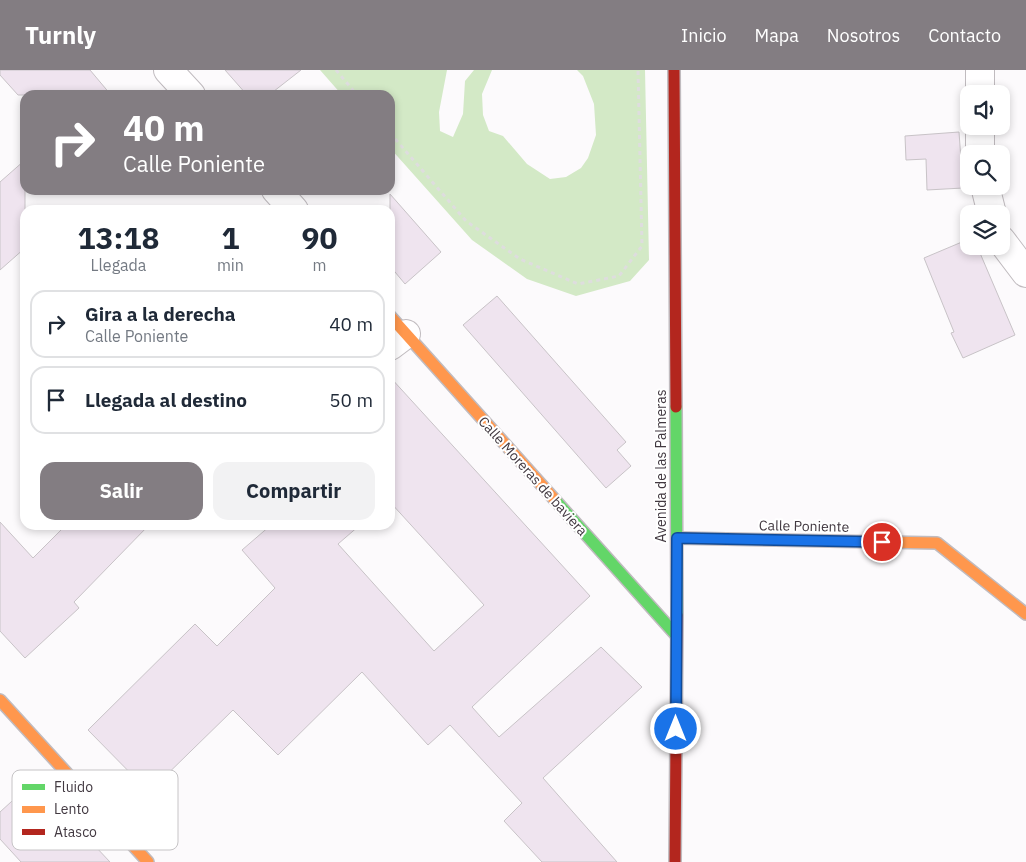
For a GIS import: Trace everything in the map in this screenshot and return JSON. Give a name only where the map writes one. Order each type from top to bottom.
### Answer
[{"type":"street","points":[[168,70],[186,90]]},
{"type":"street","name":"Avenida de las Palmeras","points":[[674,70],[677,538],[676,862]]},
{"type":"street","points":[[980,70],[980,85]]},
{"type":"street","points":[[280,195],[290,205]]},
{"type":"street","points":[[1010,252],[1026,273]]},
{"type":"street","name":"Calle Moreras de baviera","points":[[395,332],[676,635]]},
{"type":"street","name":"Calle Poniente","points":[[677,538],[938,543],[1026,614]]},
{"type":"street","points":[[0,700],[64,770]]},
{"type":"street","points":[[137,850],[148,862]]},
{"type":"path","points":[[336,70],[353,90]]},
{"type":"path","points":[[395,139],[466,221],[520,259],[578,284],[619,276],[642,246],[638,70]]},
{"type":"green space","points":[[320,70],[447,70],[439,112],[440,131],[453,137],[463,114],[465,81],[474,70],[492,70],[482,94],[483,115],[489,131],[503,136],[527,164],[550,179],[566,177],[581,168],[588,158],[596,135],[594,104],[583,76],[577,70],[645,70],[649,260],[630,281],[576,296],[527,279],[472,240],[395,154],[395,90],[338,90]]},
{"type":"building","points":[[0,70],[90,70],[107,90],[20,90],[20,95],[18,95],[0,75]]},
{"type":"building","points":[[225,70],[301,70],[275,90],[243,90]]},
{"type":"building","points":[[959,132],[960,188],[927,190],[926,159],[906,160],[905,136]]},
{"type":"building","points":[[20,164],[20,195],[25,195],[25,205],[20,205],[20,252],[0,270],[0,182]]},
{"type":"building","points":[[391,195],[441,252],[405,284],[395,272],[395,205],[390,205]]},
{"type":"building","points":[[960,243],[960,255],[981,255],[1015,335],[963,358],[951,333],[954,332],[924,258]]},
{"type":"building","points":[[497,296],[626,442],[617,450],[631,466],[606,488],[463,325]]},
{"type":"building","points":[[395,382],[590,596],[472,707],[499,737],[601,647],[642,687],[543,778],[617,862],[542,862],[504,821],[522,803],[450,725],[428,745],[362,672],[278,755],[233,710],[172,770],[127,770],[88,730],[195,624],[217,646],[275,588],[242,550],[265,530],[354,530],[338,544],[434,651],[484,605],[395,507]]},
{"type":"building","points":[[0,522],[33,558],[61,530],[144,530],[74,602],[79,608],[25,658],[0,631]]},
{"type":"building","points":[[12,801],[12,850],[99,850],[110,862],[21,862],[0,839],[0,812]]},
{"type":"traffic: fast","points":[[676,407],[677,615]]},
{"type":"traffic: fast","points":[[555,500],[676,635]]},
{"type":"traffic: slow","points":[[395,322],[555,500]]},
{"type":"traffic: slow","points":[[677,538],[937,543],[1026,614]]},
{"type":"traffic: slow","points":[[0,700],[64,770]]},
{"type":"traffic: slow","points":[[137,850],[148,862]]},
{"type":"traffic: jam","points":[[674,70],[676,407]]},
{"type":"traffic: jam","points":[[675,862],[677,615]]},
{"type":"route","points":[[676,729],[677,538],[882,542]]}]
